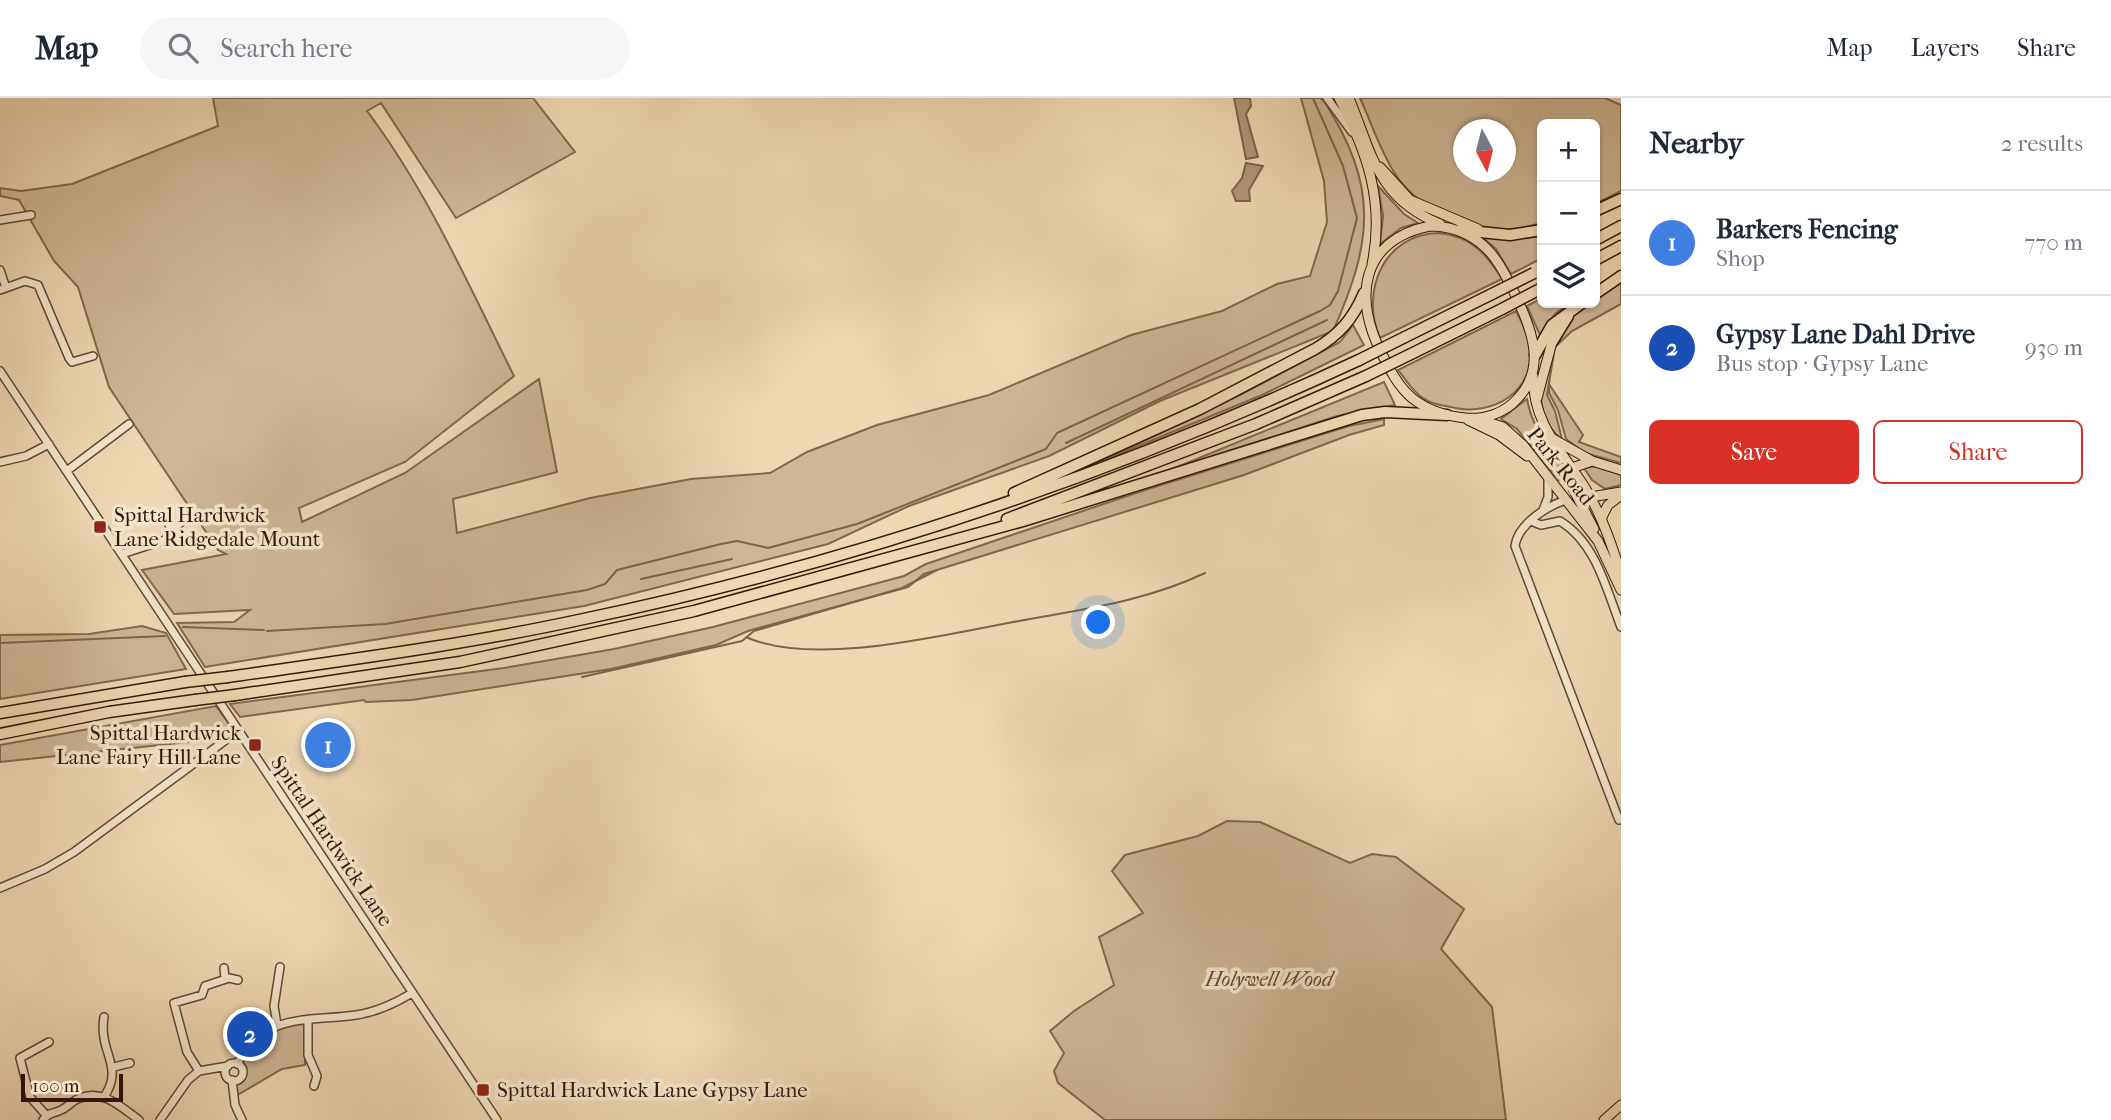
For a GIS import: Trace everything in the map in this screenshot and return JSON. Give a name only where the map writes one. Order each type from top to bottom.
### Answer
[{"type":"highway","points":[[1600,209],[1621,199]]},
{"type":"highway","points":[[1600,237],[1621,226]]},
{"type":"highway","points":[[1460,230],[1491,234],[1537,230]]},
{"type":"highway","points":[[1600,257],[1621,246]]},
{"type":"highway","points":[[0,713],[185,682],[440,646],[579,620],[786,570],[944,524],[1199,431],[1359,360],[1537,272]]},
{"type":"highway","points":[[1600,291],[1621,276]]},
{"type":"highway","points":[[946,542],[1231,434],[1366,376],[1537,291]]},
{"type":"highway","points":[[944,524],[1188,414],[1315,349],[1331,340],[1349,322],[1364,293]]},
{"type":"highway","points":[[1535,355],[1552,325],[1574,308]]},
{"type":"highway","points":[[1552,342],[1577,308]]},
{"type":"highway","points":[[0,734],[109,712],[460,662],[579,637],[785,589],[1023,522],[1363,415],[1385,412],[1447,415]]},
{"type":"main road","points":[[1339,98],[1361,144],[1410,200],[1491,234]]},
{"type":"main road","points":[[1349,98],[1371,158],[1384,183],[1397,199],[1418,215],[1460,230],[1481,243],[1503,270],[1532,332],[1535,355],[1533,371],[1524,391],[1511,405],[1477,419],[1447,415],[1419,403],[1397,382],[1371,334],[1365,312],[1364,293],[1378,221],[1371,158]]},
{"type":"main road","points":[[1370,272],[1393,241],[1417,229],[1445,226]]},
{"type":"main road","points":[[1536,406],[1552,342]]},
{"type":"main road","name":"Park Road","points":[[1533,371],[1536,406],[1550,437],[1590,497],[1621,575]]},
{"type":"main road","points":[[1462,418],[1499,435],[1535,461]]},
{"type":"main road","name":"Park Road","points":[[1477,419],[1503,427],[1513,434],[1598,541],[1621,590]]},
{"type":"main road","points":[[1550,437],[1592,461],[1621,470]]},
{"type":"main road","points":[[1592,461],[1572,468],[1569,484],[1598,541]]},
{"type":"main road","points":[[1566,500],[1621,493]]},
{"type":"main road","points":[[1601,519],[1608,505],[1621,493]]},
{"type":"main road","points":[[1604,1120],[1621,1105]]},
{"type":"street","points":[[1327,98],[1361,144]]},
{"type":"street","points":[[0,220],[31,215]]},
{"type":"street","points":[[0,270],[3,289],[25,281],[38,285],[57,336],[72,365],[93,356]]},
{"type":"street","name":"Spittal Hardwick Lane","points":[[0,371],[498,1120]]},
{"type":"street","points":[[68,470],[129,424]]},
{"type":"street","points":[[0,462],[26,456],[50,444]]},
{"type":"street","points":[[1543,511],[1548,497],[1548,478]]},
{"type":"street","points":[[1566,500],[1543,511],[1531,521],[1516,540],[1515,546],[1619,820]]},
{"type":"street","name":"Park Road","points":[[1531,521],[1541,525],[1560,521],[1582,538],[1592,552],[1621,626]]},
{"type":"street","points":[[122,554],[165,540],[181,522]]},
{"type":"street","points":[[0,888],[45,869],[74,852],[238,731]]},
{"type":"street","points":[[224,968],[225,979]]},
{"type":"street","points":[[277,1025],[274,1006],[280,969],[292,973]]},
{"type":"street","points":[[199,1071],[187,1052],[174,1003],[202,995],[205,986],[225,979],[238,980]]},
{"type":"street","points":[[230,1067],[251,1041],[277,1025],[381,1009],[412,993]]},
{"type":"street","points":[[104,1017],[102,1042],[114,1067],[111,1086],[104,1097]]},
{"type":"street","points":[[308,1020],[308,1055],[317,1072],[318,1085]]},
{"type":"street","points":[[56,1049],[49,1040],[20,1053],[33,1105],[45,1117],[78,1098],[93,1095],[104,1097],[139,1120]]},
{"type":"street","points":[[114,1067],[130,1063]]},
{"type":"street","points":[[230,1067],[235,1080],[235,1105],[242,1120]]},
{"type":"street","points":[[160,1120],[178,1091],[199,1071],[230,1067],[243,1072],[235,1080]]},
{"type":"green space","points":[[213,98],[533,98],[575,152],[456,218],[381,103],[367,111],[428,207],[514,376],[405,462],[299,508],[302,522],[405,473],[539,379],[557,472],[453,499],[457,533],[590,498],[691,479],[770,473],[807,452],[877,425],[989,395],[1131,335],[1222,311],[1277,284],[1310,276],[1327,222],[1324,181],[1301,98],[1320,98],[1324,101],[1342,132],[1362,188],[1362,241],[1356,269],[1333,331],[1160,401],[1049,456],[909,506],[828,544],[584,606],[205,667],[177,623],[234,622],[250,610],[174,614],[142,570],[226,554],[218,550],[109,387],[78,287],[54,261],[19,200],[0,196],[0,188],[21,191],[72,184],[218,126]]},
{"type":"green space","points":[[1360,98],[1605,98],[1621,105],[1621,191],[1600,202],[1600,119],[1537,119],[1537,224],[1522,228],[1494,229],[1444,215],[1404,185],[1384,155]]},
{"type":"green space","points":[[1378,186],[1404,214],[1418,223],[1401,228],[1380,244],[1383,216]]},
{"type":"green space","points":[[1537,232],[1537,261],[1511,274],[1496,249],[1481,236]]},
{"type":"green space","points":[[1439,233],[1460,238],[1476,247],[1502,279],[1380,338],[1374,320],[1373,302],[1381,269],[1390,255],[1403,243],[1420,236]]},
{"type":"green space","points":[[1621,281],[1621,304],[1572,331],[1555,347],[1547,395],[1555,411],[1562,439],[1550,427],[1543,412],[1542,378],[1554,343],[1563,328],[1583,308],[1600,308],[1600,295]]},
{"type":"green space","points":[[1537,301],[1537,308],[1563,308],[1555,314],[1540,335],[1527,306]]},
{"type":"green space","points":[[1516,311],[1528,338],[1530,363],[1519,388],[1497,404],[1469,409],[1434,404],[1419,395],[1398,370]]},
{"type":"green space","points":[[1353,325],[1364,345],[1262,395],[1097,463],[1238,396],[1340,342]]},
{"type":"green space","points":[[1384,382],[1395,405],[1337,416],[1165,472]]},
{"type":"green space","points":[[1549,384],[1583,435],[1579,442],[1621,457],[1621,463],[1585,453],[1566,439],[1558,410],[1549,393]]},
{"type":"green space","points":[[1527,399],[1537,427],[1566,467],[1559,480],[1517,429],[1501,419]]},
{"type":"green space","points":[[1384,419],[1384,425],[1349,435],[1244,475],[924,574],[908,587],[748,631],[716,645],[611,669],[412,700],[364,700],[240,717],[230,704],[504,668],[614,649],[713,627],[904,576],[926,564],[1142,491],[1349,426]]},
{"type":"green space","points":[[1597,466],[1621,473],[1621,485],[1605,489],[1592,480],[1584,468]]},
{"type":"green space","points":[[142,626],[166,633],[186,669],[0,699],[0,635],[89,634]]},
{"type":"green space","points":[[216,706],[234,731],[217,739],[0,762],[0,745]]},
{"type":"green space","name":"Holywell Wood","points":[[1227,821],[1260,822],[1350,863],[1372,854],[1396,857],[1464,909],[1441,949],[1492,1007],[1506,1120],[1105,1120],[1058,1083],[1054,1071],[1064,1053],[1050,1031],[1074,1011],[1114,985],[1099,937],[1143,913],[1112,871],[1125,855],[1198,836]]},
{"type":"green space","points":[[305,1020],[305,1065],[282,1069],[234,1097],[234,1081],[243,1072],[237,1064],[269,1029]]},
{"type":"shaded area","points":[[1234,98],[1250,98],[1251,106],[1246,114],[1258,157],[1246,159]]},
{"type":"shaded area","points":[[1246,163],[1263,166],[1249,190],[1250,201],[1236,201],[1232,191],[1242,178]]},
{"type":"waterway","points":[[267,631],[385,624],[587,590],[605,584],[617,570],[721,544],[737,541],[768,548],[857,524],[1046,449],[1057,433],[1320,311],[1330,305],[1338,291],[1357,218],[1343,166],[1313,98]]},
{"type":"waterway","points":[[1066,443],[1327,320]]},
{"type":"waterway","points":[[641,579],[732,559]]},
{"type":"waterway","points":[[582,677],[742,641],[754,631],[902,588],[937,570]]},
{"type":"waterway","points":[[748,638],[776,646],[807,649],[842,649],[913,641],[1133,599],[1205,573]]},
{"type":"waterway","points":[[183,627],[264,630]]},
{"type":"waterway","points":[[0,643],[165,636]]},
{"type":"place","name":"Spittal Hardwick Lane Ridgedale Mount","points":[[100,527]]},
{"type":"place","name":"Spittal Hardwick Lane Fairy Hill Lane","points":[[255,745]]},
{"type":"place","name":"Barkers Fencing","points":[[328,745]]},
{"type":"place","name":"Gypsy Lane Dahl Drive","points":[[250,1034]]},
{"type":"place","name":"Spittal Hardwick Lane Gypsy Lane","points":[[483,1090]]}]
